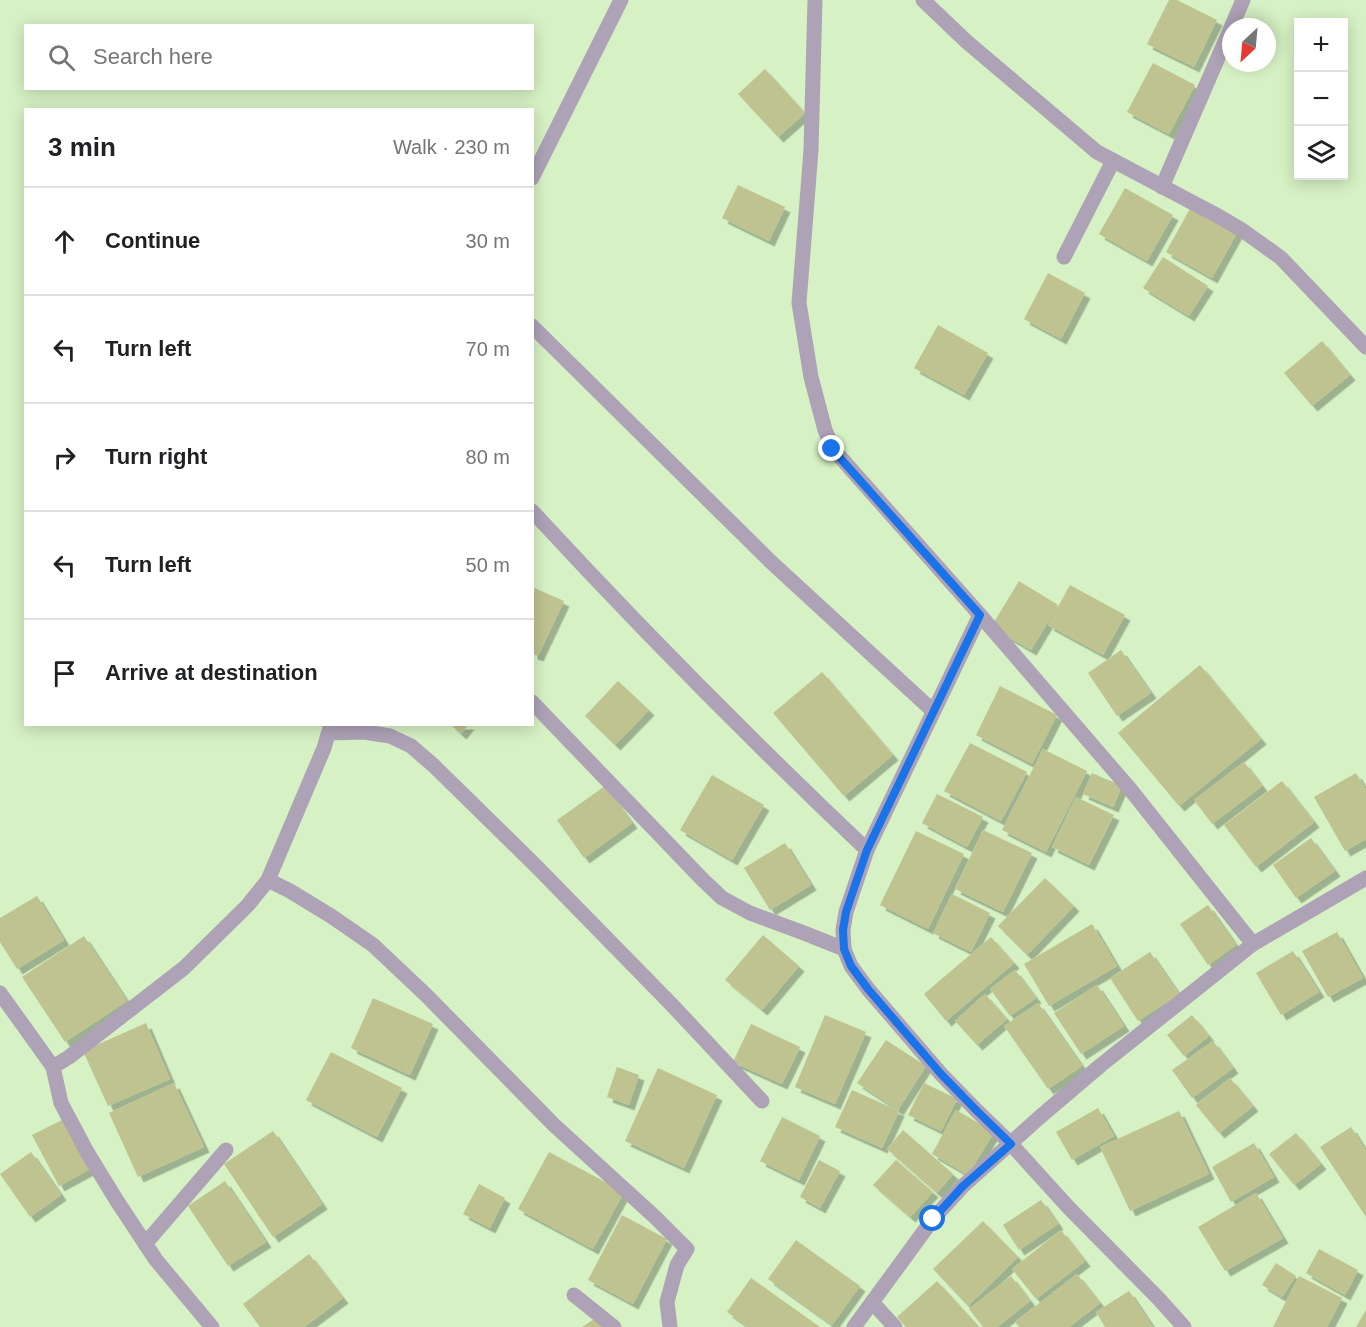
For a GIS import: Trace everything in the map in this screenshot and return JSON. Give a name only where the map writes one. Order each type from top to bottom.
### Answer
[{"type":"street","points":[[534,173],[621,0]]},
{"type":"street","points":[[815,0],[811,150],[799,303],[811,376],[832,449],[980,615],[1130,789],[1253,945]]},
{"type":"street","points":[[923,0],[967,42],[1097,152],[1242,230],[1281,258],[1366,347]]},
{"type":"street","points":[[1162,187],[1243,0]]},
{"type":"street","points":[[1064,257],[1113,161]]},
{"type":"street","points":[[534,328],[770,561],[933,711]]},
{"type":"street","points":[[534,513],[658,643],[867,850]]},
{"type":"street","points":[[980,615],[867,850],[846,912],[843,930],[844,949],[851,966],[868,989],[941,1074],[1160,1299],[1184,1327]]},
{"type":"street","points":[[534,704],[722,898],[750,914],[844,949]]},
{"type":"street","points":[[53,1067],[184,968],[248,904],[268,880],[330,729],[390,736],[411,746],[535,865],[762,1101]]},
{"type":"street","points":[[854,1327],[933,1219],[963,1186],[1041,1116],[1101,1065],[1253,945],[1366,878]]},
{"type":"street","points":[[268,880],[331,916],[373,945],[426,995],[554,1125],[687,1249],[677,1266],[668,1302],[670,1327]]},
{"type":"street","points":[[0,993],[53,1067],[61,1103],[117,1201],[156,1260],[212,1327]]},
{"type":"street","points":[[145,1244],[226,1150]]},
{"type":"street","points":[[574,1295],[614,1327]]},
{"type":"street","points":[[873,1302],[895,1327]]},
{"type":"building","points":[[1169,0],[1177,0],[1217,20],[1194,67],[1147,44]]},
{"type":"building","points":[[1153,63],[1195,85],[1169,134],[1127,112]]},
{"type":"building","points":[[765,69],[805,113],[778,137],[738,94]]},
{"type":"building","points":[[738,185],[785,207],[769,241],[722,218]]},
{"type":"building","points":[[1125,188],[1173,215],[1147,261],[1099,234]]},
{"type":"building","points":[[1192,205],[1238,231],[1212,278],[1166,252]]},
{"type":"building","points":[[1163,257],[1208,286],[1189,316],[1143,288]]},
{"type":"building","points":[[1048,273],[1085,293],[1061,339],[1024,319]]},
{"type":"building","points":[[938,325],[988,353],[964,395],[914,368]]},
{"type":"building","points":[[1322,341],[1350,375],[1312,406],[1284,373]]},
{"type":"building","points":[[1019,581],[1058,605],[1031,650],[991,627]]},
{"type":"building","points":[[1070,585],[1125,615],[1103,655],[1048,625]]},
{"type":"building","points":[[534,588],[564,601],[538,656],[534,655]]},
{"type":"building","points":[[1121,650],[1151,693],[1117,716],[1088,673]]},
{"type":"building","points":[[1200,665],[1261,739],[1179,806],[1118,733]]},
{"type":"building","points":[[822,672],[893,755],[844,796],[773,713]]},
{"type":"building","points":[[618,681],[649,710],[615,745],[585,716]]},
{"type":"building","points":[[1000,686],[1057,715],[1032,764],[976,735]]},
{"type":"building","points":[[452,726],[467,726],[461,734]]},
{"type":"building","points":[[970,743],[1027,772],[1001,821],[944,791]]},
{"type":"building","points":[[1043,749],[1087,771],[1046,852],[1002,830]]},
{"type":"building","points":[[1244,762],[1262,786],[1212,824],[1194,800]]},
{"type":"building","points":[[1092,773],[1122,786],[1113,807],[1083,794]]},
{"type":"building","points":[[1356,773],[1366,790],[1366,839],[1345,851],[1314,797]]},
{"type":"building","points":[[712,775],[764,805],[732,860],[680,830]]},
{"type":"building","points":[[1282,781],[1314,822],[1256,867],[1224,825]]},
{"type":"building","points":[[605,786],[632,823],[584,858],[557,820]]},
{"type":"building","points":[[937,794],[983,817],[967,847],[922,823]]},
{"type":"building","points":[[1076,797],[1114,815],[1089,865],[1052,847]]},
{"type":"building","points":[[983,830],[1032,853],[1003,912],[955,889]]},
{"type":"building","points":[[916,831],[964,854],[928,929],[880,905]]},
{"type":"building","points":[[1311,838],[1335,871],[1296,898],[1273,865]]},
{"type":"building","points":[[785,843],[811,885],[770,910],[744,868]]},
{"type":"building","points":[[1045,878],[1074,906],[1027,955],[998,926]]},
{"type":"building","points":[[952,894],[990,913],[971,952],[933,933]]},
{"type":"building","points":[[37,896],[64,940],[17,969],[0,942],[0,918]]},
{"type":"building","points":[[1208,905],[1236,945],[1208,965],[1180,924]]},
{"type":"building","points":[[1092,924],[1117,966],[1049,1006],[1024,964]]},
{"type":"building","points":[[1337,932],[1363,978],[1328,997],[1302,951]]},
{"type":"building","points":[[763,935],[799,966],[762,1010],[725,980]]},
{"type":"building","points":[[84,936],[127,1001],[65,1042],[22,977]]},
{"type":"building","points":[[991,937],[1014,963],[946,1021],[924,994]]},
{"type":"building","points":[[1293,951],[1319,992],[1281,1015],[1256,973]]},
{"type":"building","points":[[1150,952],[1179,994],[1138,1021],[1110,978]]},
{"type":"building","points":[[1015,970],[1036,998],[1010,1016],[990,989]]},
{"type":"building","points":[[1097,985],[1124,1026],[1081,1054],[1054,1013]]},
{"type":"building","points":[[985,994],[1007,1019],[977,1045],[955,1021]]},
{"type":"building","points":[[373,998],[433,1024],[410,1075],[351,1048]]},
{"type":"building","points":[[1038,1003],[1082,1066],[1048,1089],[1004,1026]]},
{"type":"building","points":[[825,1015],[866,1032],[835,1104],[795,1087]]},
{"type":"building","points":[[1192,1015],[1209,1036],[1184,1056],[1167,1035]]},
{"type":"building","points":[[146,1023],[170,1079],[108,1106],[83,1051]]},
{"type":"building","points":[[751,1024],[800,1047],[782,1084],[733,1062]]},
{"type":"building","points":[[886,1040],[926,1066],[898,1110],[857,1083]]},
{"type":"building","points":[[1213,1041],[1233,1068],[1192,1098],[1172,1070]]},
{"type":"building","points":[[331,1052],[402,1088],[377,1137],[306,1100]]},
{"type":"building","points":[[617,1067],[639,1075],[629,1105],[607,1097]]},
{"type":"building","points":[[658,1068],[717,1095],[684,1168],[625,1141]]},
{"type":"building","points":[[1230,1078],[1253,1106],[1219,1133],[1196,1105]]},
{"type":"building","points":[[174,1083],[204,1147],[138,1177],[109,1113]]},
{"type":"building","points":[[924,1083],[957,1099],[941,1131],[908,1115]]},
{"type":"building","points":[[852,1090],[899,1111],[882,1148],[835,1127]]},
{"type":"building","points":[[1098,1108],[1114,1136],[1072,1160],[1056,1132]]},
{"type":"building","points":[[956,1110],[994,1132],[968,1175],[932,1154]]},
{"type":"building","points":[[1179,1111],[1209,1174],[1130,1211],[1100,1147]]},
{"type":"building","points":[[782,1117],[820,1136],[799,1180],[760,1161]]},
{"type":"building","points":[[66,1118],[92,1168],[59,1186],[32,1135]]},
{"type":"building","points":[[1351,1127],[1366,1151],[1366,1217],[1320,1147]]},
{"type":"building","points":[[903,1130],[953,1174],[937,1193],[887,1149]]},
{"type":"building","points":[[273,1131],[322,1204],[273,1237],[224,1164]]},
{"type":"building","points":[[1296,1133],[1321,1164],[1294,1185],[1269,1154]]},
{"type":"building","points":[[1254,1143],[1274,1177],[1231,1202],[1212,1167]]},
{"type":"building","points":[[31,1152],[61,1195],[30,1217],[0,1174]]},
{"type":"building","points":[[549,1152],[624,1192],[593,1249],[518,1209]]},
{"type":"building","points":[[819,1160],[840,1171],[820,1208],[800,1197]]},
{"type":"building","points":[[896,1160],[933,1192],[910,1217],[873,1185]]},
{"type":"building","points":[[225,1181],[266,1242],[228,1266],[188,1206]]},
{"type":"building","points":[[479,1184],[505,1198],[490,1228],[463,1214]]},
{"type":"building","points":[[1256,1193],[1283,1238],[1225,1271],[1198,1227]]},
{"type":"building","points":[[1041,1200],[1058,1224],[1019,1250],[1003,1225]]},
{"type":"building","points":[[622,1215],[667,1239],[633,1304],[588,1280]]},
{"type":"building","points":[[983,1221],[1018,1257],[968,1306],[933,1269]]},
{"type":"building","points":[[1061,1230],[1085,1261],[1036,1299],[1012,1269]]},
{"type":"building","points":[[796,1240],[860,1286],[832,1325],[768,1279]]},
{"type":"building","points":[[1319,1249],[1358,1270],[1345,1295],[1306,1273]]},
{"type":"building","points":[[309,1254],[343,1298],[304,1327],[260,1327],[243,1304]]},
{"type":"building","points":[[1276,1263],[1296,1276],[1282,1297],[1262,1285]]},
{"type":"building","points":[[1077,1274],[1100,1303],[1069,1327],[1019,1327],[1015,1322]]},
{"type":"building","points":[[1011,1276],[1030,1301],[997,1327],[983,1327],[969,1309]]},
{"type":"building","points":[[1299,1276],[1342,1298],[1327,1327],[1273,1327]]},
{"type":"building","points":[[751,1278],[820,1327],[748,1327],[727,1312]]},
{"type":"building","points":[[937,1281],[979,1327],[906,1327],[897,1317]]},
{"type":"building","points":[[1129,1291],[1153,1327],[1105,1327],[1096,1312]]},
{"type":"building","points":[[1366,1310],[1366,1327],[1356,1327]]},
{"type":"building","points":[[596,1318],[602,1327],[582,1327]]},
{"type":"route","points":[[832,449],[980,615],[867,850],[846,912],[843,930],[844,949],[851,966],[868,989],[941,1074],[1011,1144],[963,1186],[933,1219]]}]
